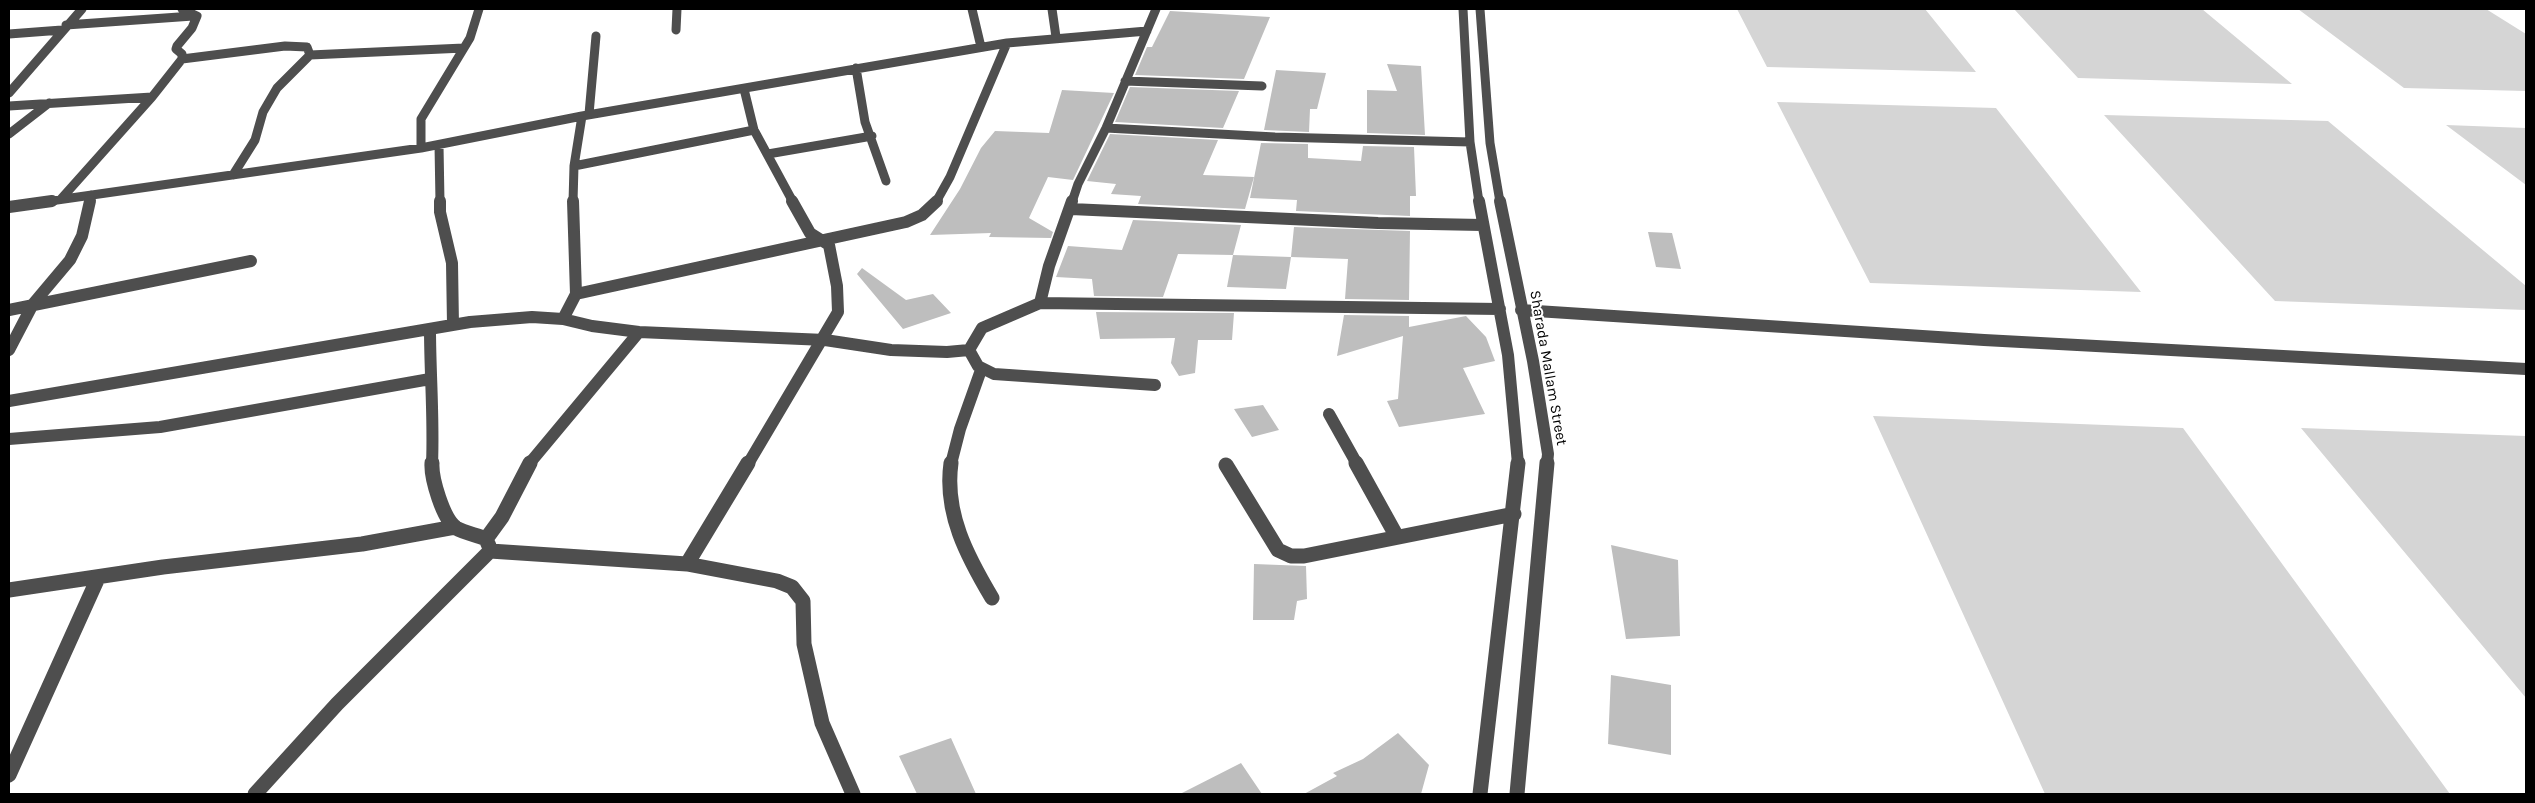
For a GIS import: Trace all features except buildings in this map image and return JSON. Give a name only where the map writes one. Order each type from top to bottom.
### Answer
[{"type":"street","points":[[9,93],[82,9]]},
{"type":"street","points":[[182,9],[197,16]]},
{"type":"street","points":[[421,148],[421,120],[470,38],[479,9]]},
{"type":"street","points":[[676,30],[677,9]]},
{"type":"street","points":[[972,9],[981,47]]},
{"type":"street","points":[[1052,9],[1056,38]]},
{"type":"street","points":[[1040,302],[1049,266],[1071,209],[1078,184],[1106,128],[1156,9]]},
{"type":"street","points":[[1463,9],[1470,142],[1482,225],[1508,355],[1518,468],[1480,794]]},
{"type":"street","name":"Sharada Mallam Street","points":[[1480,9],[1490,143],[1504,226],[1532,360],[1548,454],[1516,794]]},
{"type":"street","points":[[9,34],[197,16]]},
{"type":"street","points":[[182,59],[176,46],[192,28],[197,16]]},
{"type":"street","points":[[9,207],[440,145],[585,115],[981,47],[1147,30]]},
{"type":"street","points":[[564,319],[576,294],[573,209],[574,166],[585,115],[596,36]]},
{"type":"street","points":[[576,294],[823,241],[915,218],[930,209],[951,176],[964,141],[995,78],[1007,43]]},
{"type":"street","points":[[61,199],[152,97],[182,59],[294,46],[308,47],[310,55]]},
{"type":"street","points":[[233,175],[255,140],[263,112],[277,88],[310,55],[464,48]]},
{"type":"street","points":[[856,68],[861,104],[886,181]]},
{"type":"street","points":[[1125,81],[1262,86]]},
{"type":"street","points":[[687,564],[824,340],[835,319],[838,304],[838,286],[829,245],[810,232],[754,130],[744,89]]},
{"type":"street","points":[[9,106],[152,97]]},
{"type":"street","points":[[9,134],[48,103]]},
{"type":"street","points":[[1106,128],[1470,142]]},
{"type":"street","points":[[574,166],[754,130]]},
{"type":"street","points":[[768,154],[872,136]]},
{"type":"street","points":[[440,145],[440,212],[452,263],[453,326]]},
{"type":"street","points":[[9,350],[33,304],[70,260],[82,236],[92,194]]},
{"type":"street","points":[[1071,209],[1378,223],[1482,225]]},
{"type":"street","points":[[9,310],[251,261]]},
{"type":"street","points":[[1155,384],[994,374],[981,370],[974,364],[969,350],[977,333],[982,328],[1040,302],[1500,309]]},
{"type":"street","points":[[1522,310],[1984,340],[2526,369]]},
{"type":"street","points":[[9,402],[208,365],[430,329],[532,317],[564,319],[592,326],[639,332],[824,340],[891,350],[947,352],[969,350]]},
{"type":"street","points":[[430,329],[430,379],[434,424],[431,472],[443,509],[455,527],[488,545],[687,564],[777,581],[792,587],[800,595],[803,602],[804,644],[822,723],[853,794]]},
{"type":"street","points":[[255,794],[488,545],[526,469],[639,332]]},
{"type":"street","points":[[981,370],[960,431],[951,466],[950,498],[958,535],[992,598]]},
{"type":"street","points":[[9,439],[160,427],[430,379]]},
{"type":"street","points":[[1329,414],[1397,537]]},
{"type":"street","points":[[1226,465],[1278,550],[1291,556],[1304,556],[1514,514]]},
{"type":"street","points":[[9,590],[163,567],[362,544],[455,527]]},
{"type":"street","points":[[9,775],[98,578]]},
{"type":"shaded area","points":[[1737,9],[1925,9],[1976,72],[1767,67]]},
{"type":"shaded area","points":[[2014,9],[2202,9],[2292,84],[2078,78]]},
{"type":"shaded area","points":[[2298,9],[2486,9],[2526,34],[2526,91],[2404,88]]},
{"type":"shaded area","points":[[1777,102],[1996,108],[2141,292],[1870,283]]},
{"type":"shaded area","points":[[2104,115],[2328,121],[2526,286],[2526,310],[2275,301]]},
{"type":"shaded area","points":[[2446,125],[2526,128],[2526,185]]},
{"type":"shaded area","points":[[1873,416],[2183,428],[2450,794],[2045,794]]},
{"type":"shaded area","points":[[2301,428],[2526,436],[2526,698]]}]
